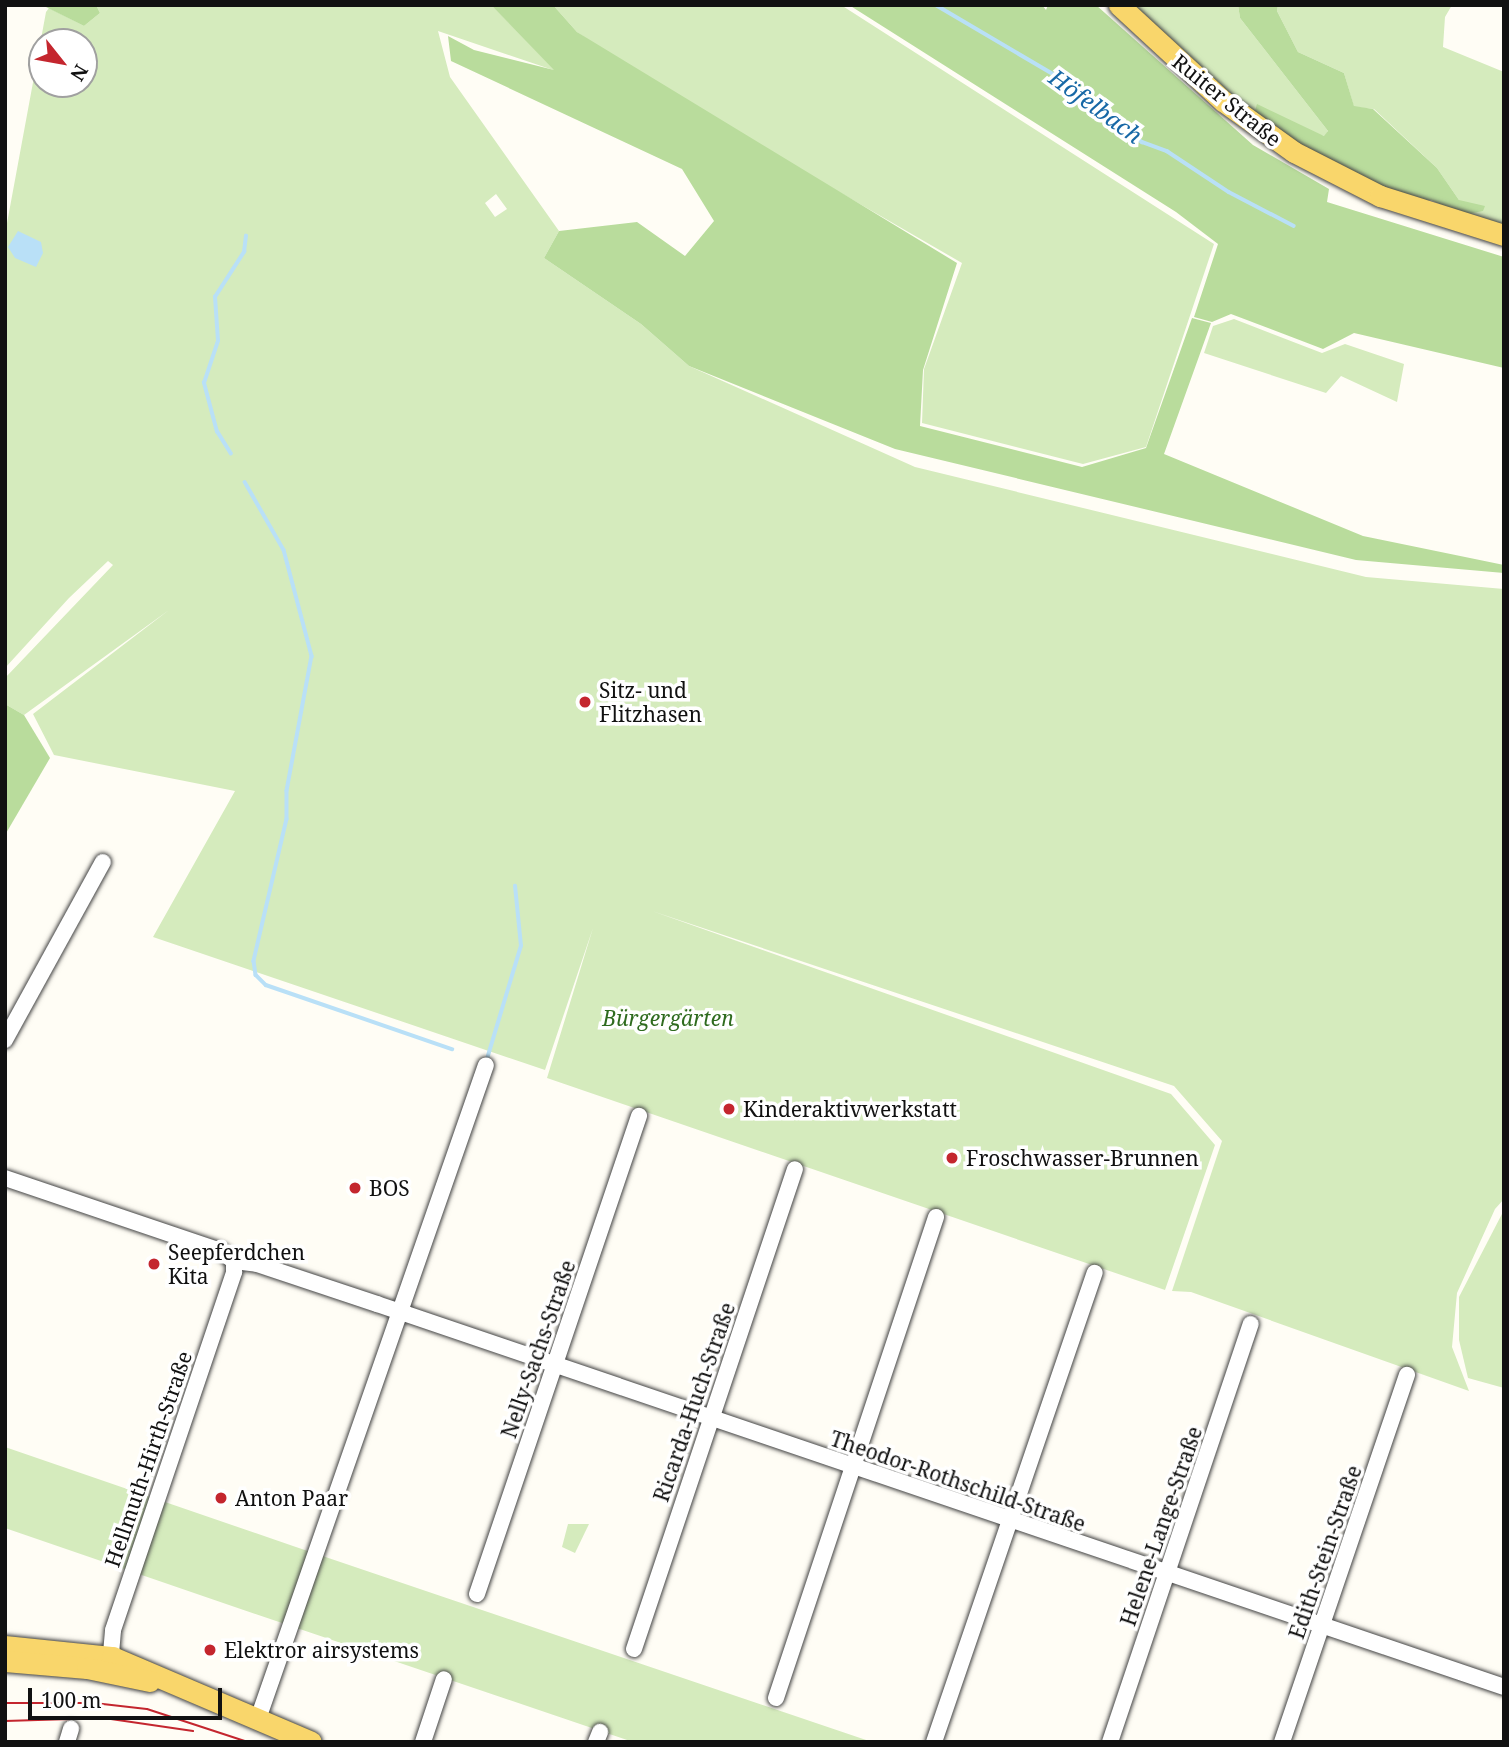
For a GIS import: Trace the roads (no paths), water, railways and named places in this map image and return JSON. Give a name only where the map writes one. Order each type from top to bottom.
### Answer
[{"type":"main road","name":"Ruiter Straße","points":[[1119,5],[1223,101],[1294,152],[1380,196],[1504,235]]},
{"type":"main road","points":[[5,1646],[110,1665],[163,1679],[259,1716],[311,1742]]},
{"type":"main road","points":[[5,1661],[110,1665]]},
{"type":"street","points":[[5,1040],[103,862]]},
{"type":"street","points":[[259,1716],[486,1065]]},
{"type":"street","name":"Nelly-Sachs-Straße","points":[[477,1594],[639,1116]]},
{"type":"street","name":"Ricarda-Huch-Straße","points":[[634,1649],[795,1169]]},
{"type":"street","name":"Theodor-Rothschild-Straße","points":[[5,1178],[221,1251],[234,1261],[271,1269],[1504,1687]]},
{"type":"street","points":[[776,1698],[936,1217]]},
{"type":"street","name":"Hellmuth-Hirth-Straße","points":[[110,1665],[113,1629],[234,1272],[234,1261]]},
{"type":"street","points":[[934,1742],[1094,1273]]},
{"type":"street","name":"Helene-Lange-Straße","points":[[1110,1742],[1251,1324]]},
{"type":"street","name":"Edith-Stein-Straße","points":[[1282,1742],[1407,1375]]},
{"type":"street","points":[[423,1742],[444,1679]]},
{"type":"water","points":[[18,231],[41,242],[43,253],[36,267],[15,258],[8,247]]},
{"type":"water","points":[[952,1150],[958,1152],[958,1164],[952,1166],[946,1164],[944,1158],[946,1152]]},
{"type":"waterway","name":"Höfelbach","points":[[936,5],[1055,75],[1142,142],[1167,151],[1229,192],[1294,226]]},
{"type":"waterway","points":[[231,454],[217,432],[204,383],[218,341],[215,297],[244,252],[246,236]]},
{"type":"waterway","points":[[245,482],[284,550],[312,656],[287,791],[287,819],[254,961],[256,975],[266,985],[452,1049]]},
{"type":"waterway","points":[[487,1059],[521,946],[515,886]]},
{"type":"tram line","points":[[5,1703],[94,1703],[147,1709],[248,1742]]},
{"type":"tram line","points":[[5,1721],[104,1718],[193,1731]]},
{"type":"place","name":"Sitz- und Flitzhasen","points":[[585,702]]},
{"type":"place","name":"Kinderaktivwerkstatt","points":[[729,1109]]},
{"type":"place","name":"Froschwasser-Brunnen","points":[[952,1158]]},
{"type":"place","name":"BOS","points":[[355,1188]]},
{"type":"place","name":"Seepferdchen Kita","points":[[154,1264]]},
{"type":"place","name":"Anton Paar","points":[[221,1498]]},
{"type":"place","name":"Elektror airsystems","points":[[210,1650]]},
{"type":"park label","name":"Bürgergärten","points":[[668,1018]]}]
